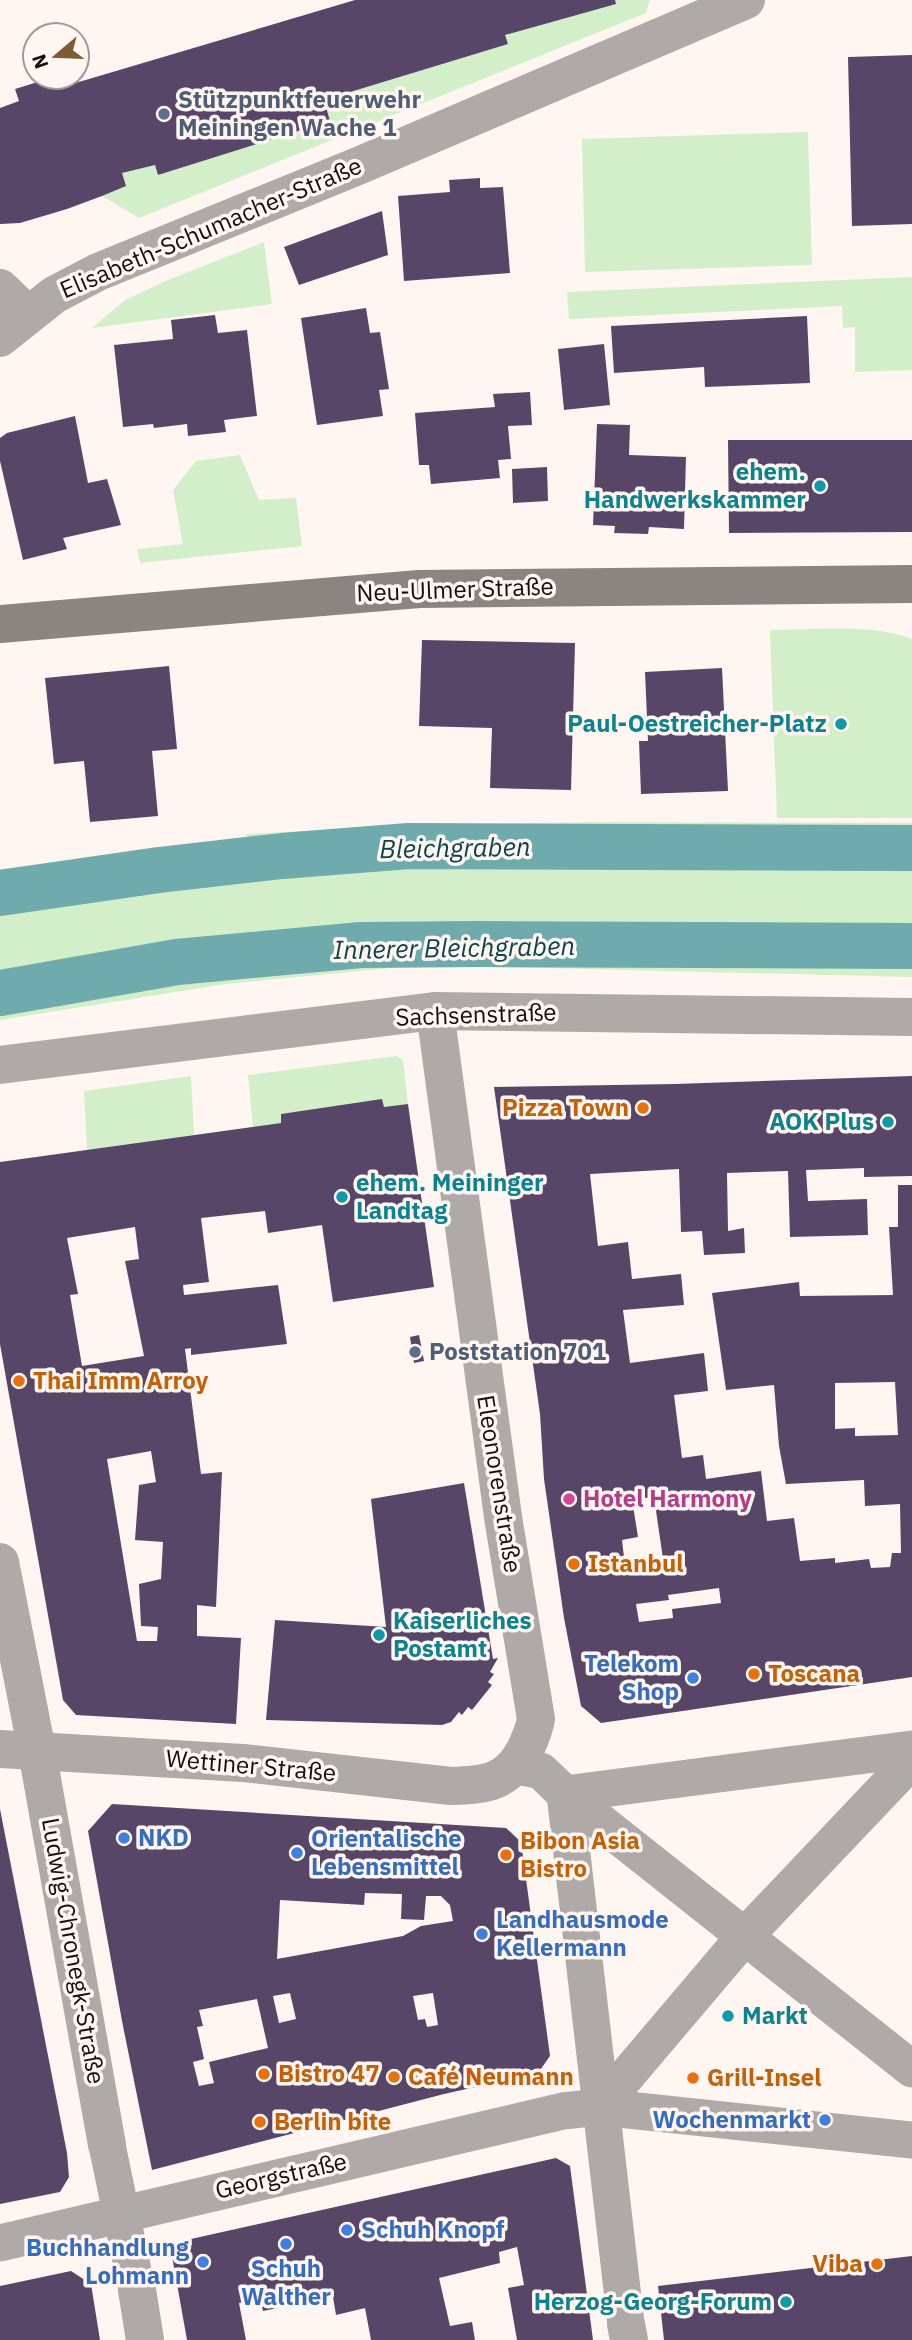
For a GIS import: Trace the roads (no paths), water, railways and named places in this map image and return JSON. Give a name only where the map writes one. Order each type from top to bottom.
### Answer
[{"type":"main road","name":"Neu-Ulmer Straße","points":[[0,624],[419,589],[912,584]]},
{"type":"street","name":"Elisabeth-Schumacher-Straße","points":[[0,288],[14,326],[54,295],[98,272],[358,166],[746,0]]},
{"type":"street","name":"Sachsenstraße","points":[[0,1065],[435,1011],[912,1017]]},
{"type":"street","name":"Eleonorenstraße","points":[[435,1011],[503,1517],[536,1719],[531,1777]]},
{"type":"street","name":"Ludwig-Chronegk-Straße","points":[[0,1562],[145,2340]]},
{"type":"street","name":"Wettiner Straße","points":[[0,1749],[243,1763],[451,1786],[479,1785],[531,1777]]},
{"type":"street","points":[[531,1777],[912,1749]]},
{"type":"street","points":[[600,2107],[745,1936],[912,1760]]},
{"type":"street","points":[[531,1777],[745,1936],[912,2069]]},
{"type":"street","points":[[531,1777],[600,2107],[628,2332]]},
{"type":"street","points":[[600,2107],[912,2140]]},
{"type":"street","name":"Georgstraße","points":[[0,2243],[563,2111],[600,2107]]},
{"type":"waterway","name":"Bleichgraben","points":[[0,893],[159,870],[282,856],[409,846],[912,848]]},
{"type":"waterway","name":"Innerer Bleichgraben","points":[[0,993],[177,962],[361,945],[912,946]]},
{"type":"place","name":"Stützpunktfeuerwehr Meiningen Wache 1","points":[[164,114]]},
{"type":"place","name":"ehem. Handwerkskammer","points":[[820,486]]},
{"type":"place","name":"Paul-Oestreicher-Platz","points":[[841,724]]},
{"type":"place","name":"Pizza Town","points":[[643,1108]]},
{"type":"place","name":"AOK Plus","points":[[888,1122]]},
{"type":"place","name":"ehem. Meininger Landtag","points":[[342,1197]]},
{"type":"place","name":"Poststation 701","points":[[415,1352]]},
{"type":"place","name":"Thai Imm Arroy","points":[[19,1381]]},
{"type":"place","name":"Hotel Harmony","points":[[569,1499]]},
{"type":"place","name":"Istanbul","points":[[574,1564]]},
{"type":"place","name":"Kaiserliches Postamt","points":[[379,1635]]},
{"type":"place","name":"Toscana","points":[[754,1674]]},
{"type":"place","name":"Telekom Shop","points":[[693,1678]]},
{"type":"place","name":"NKD","points":[[124,1838]]},
{"type":"place","name":"Orientalische Lebensmittel","points":[[297,1853]]},
{"type":"place","name":"Bibon Asia Bistro","points":[[506,1855]]},
{"type":"place","name":"Landhausmode Kellermann","points":[[482,1934]]},
{"type":"place","name":"Markt","points":[[728,2016]]},
{"type":"place","name":"Bistro 47","points":[[264,2074]]},
{"type":"place","name":"Café Neumann","points":[[394,2077]]},
{"type":"place","name":"Grill-Insel","points":[[693,2078]]},
{"type":"place","name":"Wochenmarkt","points":[[825,2120]]},
{"type":"place","name":"Berlin bite","points":[[260,2122]]},
{"type":"place","name":"Schuh Knopf","points":[[347,2230]]},
{"type":"place","name":"Schuh Walther","points":[[286,2244]]},
{"type":"place","name":"Buchhandlung Lohmann","points":[[203,2262]]},
{"type":"place","name":"Viba","points":[[877,2264]]},
{"type":"place","name":"Herzog-Georg-Forum","points":[[786,2302]]}]
